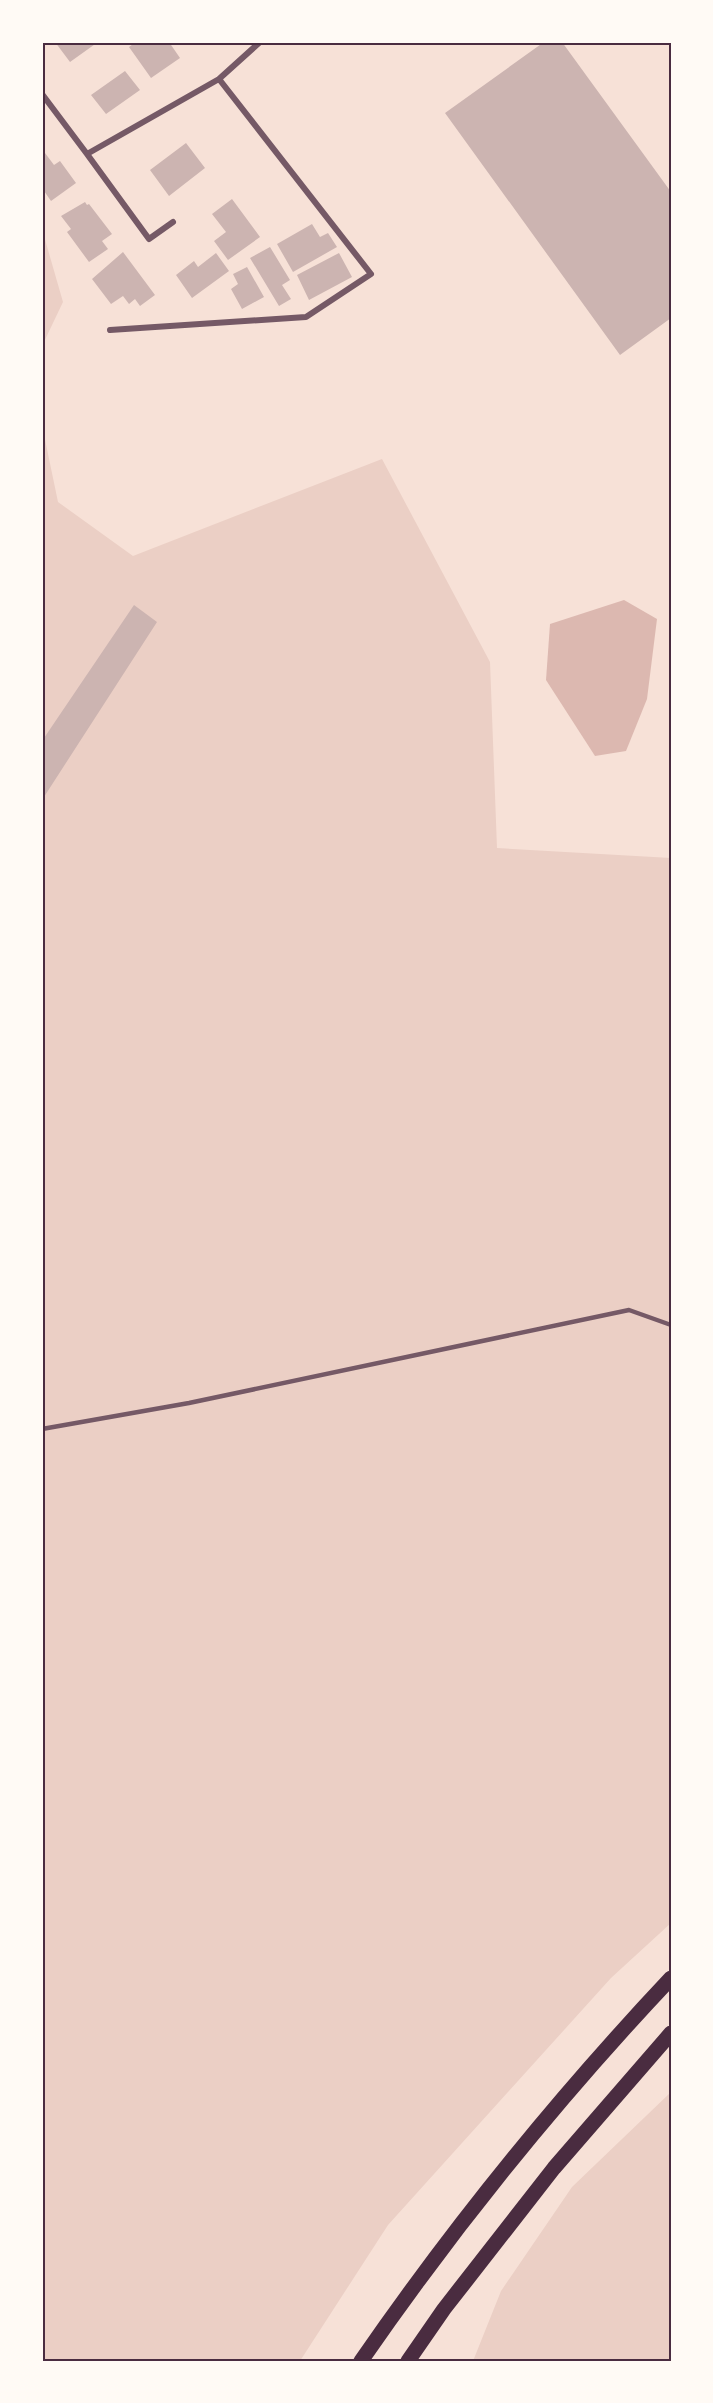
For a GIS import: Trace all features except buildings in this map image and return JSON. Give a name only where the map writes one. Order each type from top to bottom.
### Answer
[{"type":"main road","points":[[361,2361],[503,2168],[611,2042],[671,1978]]},
{"type":"main road","points":[[408,2361],[444,2309],[554,2168],[671,2033]]},
{"type":"street","points":[[87,154],[219,79],[260,42]]},
{"type":"street","points":[[110,330],[306,317],[371,274],[219,79]]},
{"type":"street","points":[[42,94],[149,239],[173,222]]},
{"type":"lane","points":[[42,1429],[189,1403],[629,1310],[671,1325]]},
{"type":"shaded area","points":[[42,229],[63,302],[42,346]]},
{"type":"shaded area","points":[[42,425],[58,502],[133,556],[382,459],[490,662],[497,848],[671,858],[671,1923],[611,1978],[388,2225],[300,2361],[42,2361]]},
{"type":"shaded area","points":[[624,600],[657,619],[647,699],[626,751],[595,756],[546,680],[550,624]]},
{"type":"shaded area","points":[[671,2092],[671,2361],[473,2361],[501,2291],[572,2187]]}]
